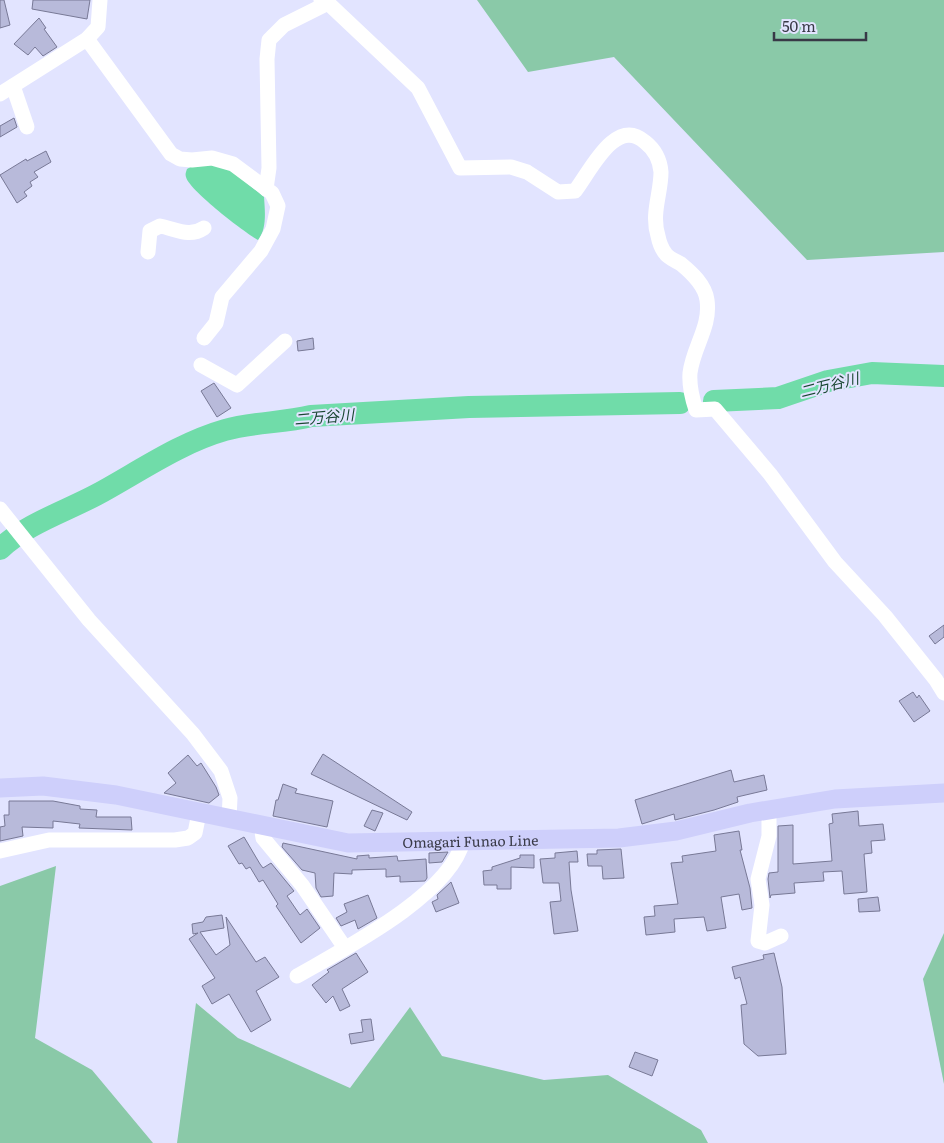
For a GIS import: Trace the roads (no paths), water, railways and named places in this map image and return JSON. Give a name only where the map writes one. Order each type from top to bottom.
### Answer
[{"type":"main road","name":"Omagari Funao Line","points":[[0,788],[43,786],[116,795],[348,843],[619,838],[676,831],[769,809],[835,799],[944,793]]},
{"type":"street","points":[[0,94],[86,40],[98,27],[100,0]]},
{"type":"street","points":[[266,189],[269,168],[267,59],[269,40],[284,25],[325,2],[418,88],[460,168],[511,167],[527,172],[558,192],[575,191],[600,154],[616,138],[632,135],[645,141],[656,154],[661,171],[654,219],[665,253],[683,265],[702,284],[707,299],[708,320],[690,372],[690,388],[696,410],[715,409],[770,474],[836,562],[885,616],[936,680],[944,693]]},
{"type":"street","points":[[86,40],[171,154],[180,159],[212,158],[233,164],[272,193],[278,206],[273,229],[261,251],[222,297],[216,323],[204,338]]},
{"type":"street","points":[[13,86],[27,127]]},
{"type":"street","points":[[148,252],[150,231],[160,226],[194,234],[204,228]]},
{"type":"street","points":[[202,364],[237,385],[285,341]]},
{"type":"street","points":[[0,509],[107,641],[193,734],[221,771],[230,798],[229,819]]},
{"type":"street","points":[[769,809],[769,836],[758,879],[762,906],[758,941],[765,944],[781,936]]},
{"type":"street","points":[[0,851],[49,840],[175,840],[188,838],[195,833],[199,813]]},
{"type":"street","points":[[261,825],[263,838],[302,885],[345,948]]},
{"type":"street","points":[[297,976],[399,914],[427,892],[460,855],[463,841]]},
{"type":"waterway","name":"二万谷川","points":[[714,401],[778,398],[828,381],[872,373],[944,376]]},
{"type":"waterway","name":"二万谷川","points":[[0,549],[33,525],[96,495],[175,450],[236,427],[311,416],[469,407],[680,403]]}]
